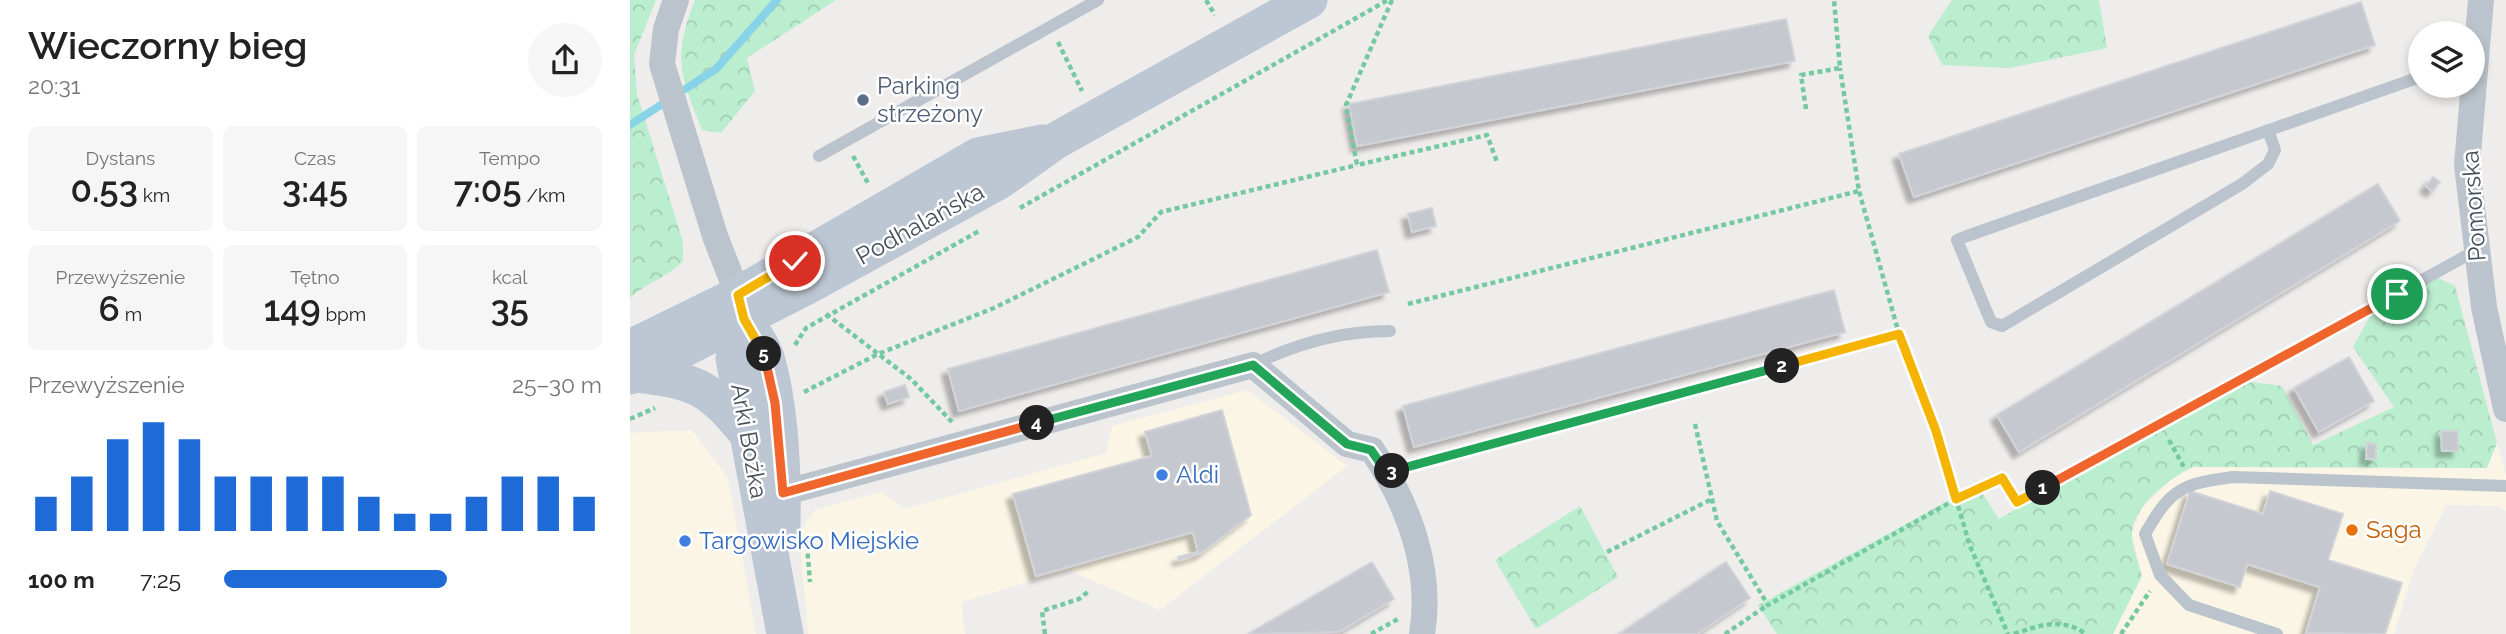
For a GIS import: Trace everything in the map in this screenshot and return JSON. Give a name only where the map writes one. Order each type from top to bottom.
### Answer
[{"type":"street","points":[[676,0],[662,47],[662,64],[673,105],[741,307]]},
{"type":"street","name":"Podhalańska","points":[[632,366],[741,307],[978,156],[1056,140],[1272,15],[1309,0]]},
{"type":"street","name":"Pomorska","points":[[2478,21],[2481,0]]},
{"type":"street","name":"Pomorska","points":[[2471,98],[2467,166],[2484,307],[2506,409]]},
{"type":"street","name":"Arki Bożka","points":[[741,307],[734,358],[747,433],[772,501]]},
{"type":"street","name":"Arki Bożka","points":[[741,307],[767,359],[775,403],[772,501],[783,620]]},
{"type":"street","points":[[772,501],[960,444],[1253,365],[1347,444],[1371,450],[1387,473],[1411,528],[1424,574],[1425,605],[1412,626]]},
{"type":"street","points":[[632,366],[688,381],[703,389],[723,404],[747,433]]},
{"type":"lane","points":[[819,156],[1098,0]]},
{"type":"lane","points":[[2268,130],[2275,150],[2268,164],[2242,184],[2002,326],[1991,321],[1957,240],[2408,80]]},
{"type":"lane","points":[[2017,502],[2477,250]]},
{"type":"lane","points":[[1253,365],[1276,354],[1356,331],[1390,331]]},
{"type":"lane","points":[[2277,634],[2189,605],[2160,575],[2145,534],[2162,503],[2192,482],[2234,477],[2506,486]]},
{"type":"path","points":[[1206,0],[1215,15]]},
{"type":"path","points":[[1357,165],[1346,105],[1390,0]]},
{"type":"path","points":[[1013,211],[1390,0]]},
{"type":"path","points":[[1834,0],[1840,68],[1859,191],[1899,334],[1936,431],[1970,546],[2008,634]]},
{"type":"path","points":[[1051,27],[1087,101]]},
{"type":"path","points":[[1806,110],[1801,75],[1840,68]]},
{"type":"path","points":[[793,398],[878,354],[994,308],[1138,237],[1161,212],[1487,135],[1497,162]]},
{"type":"path","points":[[845,142],[875,195]]},
{"type":"path","points":[[1408,304],[1859,191]]},
{"type":"path","points":[[795,356],[795,343],[806,328],[991,224]]},
{"type":"path","points":[[827,316],[911,379],[951,419],[960,444]]},
{"type":"path","points":[[1387,473],[1899,334]]},
{"type":"path","points":[[1695,424],[1717,521],[1768,605]]},
{"type":"path","points":[[2159,424],[2192,482]]},
{"type":"path","points":[[1725,634],[1768,605],[1956,499],[2002,478],[2017,502]]},
{"type":"path","points":[[1607,552],[1712,499]]},
{"type":"path","points":[[2122,634],[2160,575]]},
{"type":"path","points":[[1045,634],[1042,611],[1079,599],[1089,591]]},
{"type":"path","points":[[2014,634],[2045,623],[2074,625],[2086,634]]},
{"type":"path","points":[[1371,634],[1412,626]]},
{"type":"shaded area","points":[[1247,390],[1347,466],[1160,610],[1068,570],[962,602],[965,634],[808,634],[799,533],[815,510],[881,492],[904,509],[1106,453],[1112,426]]},
{"type":"shaded area","name":"Targowisko Miejskie","points":[[692,430],[728,478],[756,634],[630,634],[630,433]]},
{"type":"shaded area","points":[[2497,443],[2506,476],[2506,511],[2499,506],[2446,505],[2414,569],[2394,634],[2113,634],[2142,576],[2132,535],[2141,509],[2176,475],[2193,467],[2487,468]]},
{"type":"green space","points":[[630,0],[656,0],[634,55],[637,94],[683,242],[683,261],[630,298]]},
{"type":"green space","points":[[695,0],[836,0],[747,58],[755,91],[721,133],[702,130],[684,79],[681,52],[683,37]]},
{"type":"green space","points":[[1952,0],[2099,0],[2107,48],[2010,68],[1942,65],[1928,36]]},
{"type":"green space","points":[[2432,275],[2455,286],[2497,443],[2487,468],[2193,467],[2163,486],[2137,516],[2132,538],[2142,576],[2113,634],[1777,634],[1758,605],[1977,485],[1999,519],[2236,380],[2282,386],[2313,445],[2394,407],[2353,347],[2374,309]]},
{"type":"green space","points":[[1580,506],[1618,577],[1536,629],[1495,560]]},
{"type":"building","points":[[2361,2],[2375,45],[1914,197],[1899,154]]},
{"type":"building","points":[[1786,19],[1795,61],[1357,146],[1349,104]]},
{"type":"building","points":[[2433,177],[2440,182],[2432,191],[2426,186]]},
{"type":"building","points":[[2378,184],[2400,221],[2019,452],[1997,415]]},
{"type":"building","points":[[1432,208],[1436,226],[1412,232],[1408,214]]},
{"type":"building","points":[[1377,250],[1389,292],[959,411],[948,369]]},
{"type":"building","points":[[1834,290],[1845,332],[1414,447],[1403,406]]},
{"type":"building","points":[[2349,357],[2374,401],[2319,432],[2294,388]]},
{"type":"building","points":[[905,385],[909,397],[888,404],[884,392]]},
{"type":"building","name":"Aldi","points":[[1222,410],[1251,515],[1201,553],[1179,560],[1178,557],[1198,552],[1193,532],[1036,576],[1013,494],[1152,456],[1145,432]]},
{"type":"building","points":[[2441,431],[2458,431],[2458,451],[2442,451]]},
{"type":"building","points":[[2367,443],[2376,444],[2376,459],[2366,459]]},
{"type":"building","points":[[2190,491],[2263,514],[2270,491],[2343,514],[2328,560],[2402,583],[2385,634],[2306,633],[2320,587],[2247,564],[2240,587],[2167,564]]},
{"type":"building","points":[[1372,562],[1394,599],[1339,632],[1248,634]]},
{"type":"building","points":[[1726,562],[1750,598],[1697,634],[1619,634]]},
{"type":"waterway","points":[[630,125],[716,69],[777,0]]},
{"type":"place","name":"Parking strzeżony","points":[[863,100]]},
{"type":"place","name":"Aldi","points":[[1162,475]]},
{"type":"place","name":"Saga","points":[[2352,530]]},
{"type":"place","name":"Targowisko Miejskie","points":[[685,541]]},
{"type":"route","points":[[795,261],[738,295],[744,319],[767,359],[775,403],[783,493],[1253,365],[1347,444],[1371,450],[1387,473],[1899,334],[1936,431],[1956,499],[2002,478],[2017,502],[2397,294]]}]
